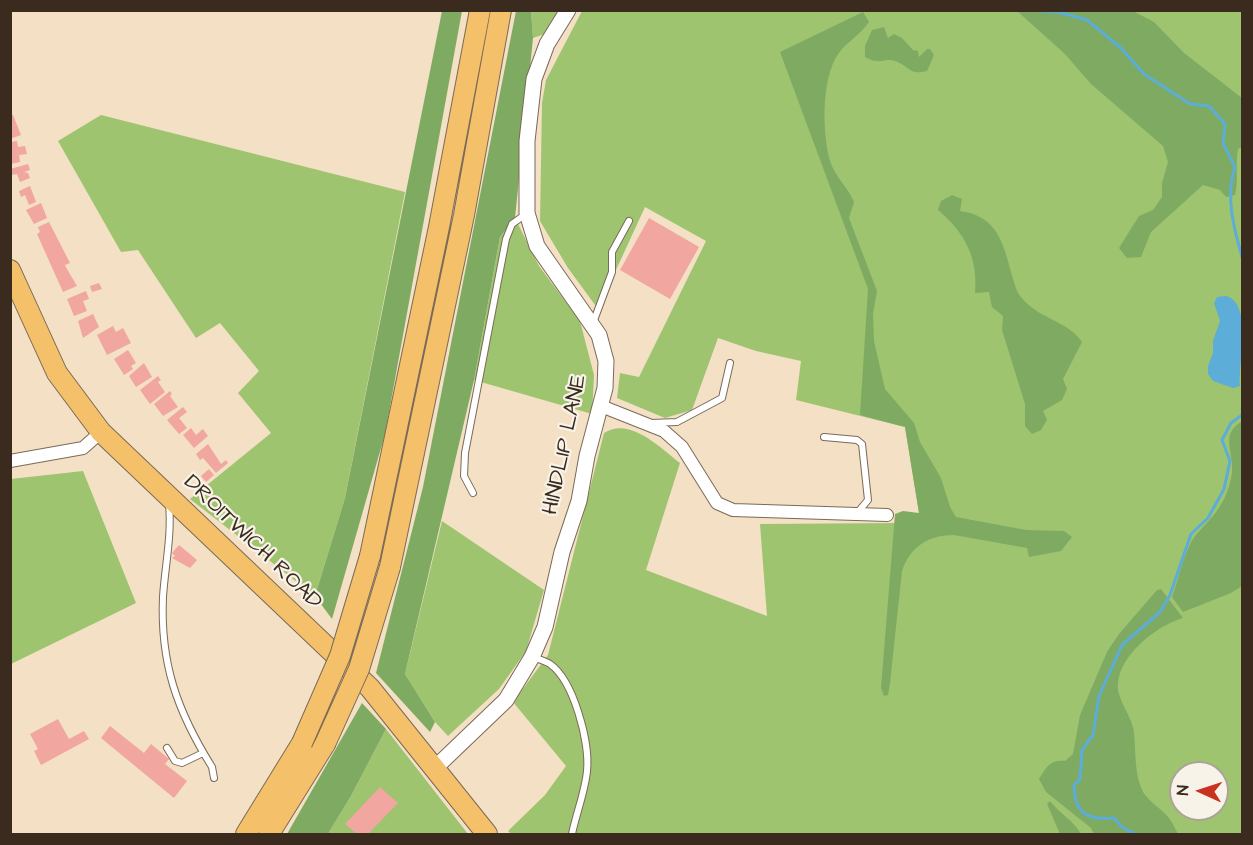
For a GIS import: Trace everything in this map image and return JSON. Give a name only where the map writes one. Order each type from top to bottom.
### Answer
[{"type":"main road","points":[[246,834],[302,743],[340,656],[370,556],[439,227],[480,10]]},
{"type":"main road","points":[[269,834],[325,744],[359,669],[390,567],[464,215],[501,10]]},
{"type":"main road","name":"DROITWICH ROAD","points":[[10,270],[57,373],[101,432],[370,688],[487,834]]},
{"type":"street","name":"HINDLIP LANE","points":[[435,768],[506,700],[532,657],[545,627],[562,552],[579,501],[587,456],[601,406],[606,361],[599,335],[537,246],[527,213],[527,141],[534,79],[547,44],[568,10]]},
{"type":"street","points":[[601,406],[664,431],[682,447],[717,503],[734,510],[887,515]]},
{"type":"street","points":[[10,461],[82,448],[101,432]]},
{"type":"lane","points":[[473,493],[464,476],[465,453],[501,260],[512,224],[527,213]]},
{"type":"lane","points":[[593,324],[612,272],[612,252],[629,221]]},
{"type":"lane","points":[[648,423],[677,422],[722,398],[730,363]]},
{"type":"lane","points":[[824,437],[856,440],[862,444],[868,500],[855,514]]},
{"type":"lane","points":[[168,495],[170,517],[163,598],[164,636],[170,683],[178,704],[212,766],[214,778]]},
{"type":"lane","points":[[532,657],[550,664],[564,680],[573,695],[584,733],[588,768],[572,834]]},
{"type":"lane","points":[[167,748],[175,761],[182,763],[203,753]]},
{"type":"green space","points":[[442,11],[462,11],[385,434],[332,619],[315,596],[345,498]]},
{"type":"green space","points":[[516,11],[531,11],[533,38],[515,218],[500,237],[474,380],[405,674],[435,722],[430,732],[376,673],[423,487]]},
{"type":"green space","points":[[531,11],[559,11],[548,33],[533,38]]},
{"type":"green space","points":[[582,11],[1242,11],[1242,834],[511,834],[508,831],[545,795],[566,766],[513,702],[548,655],[604,433],[624,428],[634,431],[654,442],[680,463],[646,570],[767,616],[760,524],[901,523],[919,513],[905,427],[796,400],[801,361],[756,351],[718,338],[692,410],[665,418],[617,398],[620,373],[639,377],[706,241],[645,207],[598,309],[568,268],[540,221],[542,103],[546,80]]},
{"type":"green space","points":[[1017,11],[1133,11],[1154,22],[1184,53],[1242,98],[1242,147],[1238,149],[1235,195],[1226,197],[1220,190],[1203,185],[1151,232],[1141,257],[1127,258],[1119,248],[1139,216],[1153,210],[1162,197],[1162,183],[1168,162],[1163,146],[1091,84],[1065,54]]},
{"type":"green space","points":[[863,12],[869,22],[843,48],[830,71],[825,103],[825,135],[832,167],[854,202],[849,218],[877,291],[873,314],[874,341],[885,389],[914,423],[920,442],[941,478],[950,507],[956,517],[1026,530],[1064,531],[1072,537],[1061,551],[1029,557],[1027,548],[954,535],[936,537],[915,549],[902,571],[890,683],[888,695],[884,696],[881,688],[895,514],[903,511],[919,513],[905,427],[860,415],[868,289],[780,52]]},
{"type":"green space","points":[[884,27],[888,38],[894,34],[902,38],[913,50],[918,51],[919,57],[930,49],[934,55],[927,71],[916,72],[895,61],[875,61],[865,57],[865,46],[872,30]]},
{"type":"green space","points":[[101,115],[405,192],[345,498],[315,596],[190,499],[271,433],[238,393],[259,371],[220,323],[196,338],[138,250],[121,252],[58,141]]},
{"type":"green space","points":[[952,195],[962,199],[960,211],[975,215],[995,230],[1006,253],[1018,293],[1025,302],[1068,329],[1082,342],[1063,379],[1067,389],[1062,400],[1043,411],[1047,420],[1041,430],[1032,434],[1025,426],[1025,404],[1002,330],[1003,316],[992,307],[989,292],[975,293],[974,268],[968,247],[956,228],[938,210],[941,201]]},
{"type":"green space","points":[[515,218],[539,266],[580,321],[594,375],[592,414],[474,380],[500,237]]},
{"type":"green space","points":[[1242,421],[1242,586],[1231,593],[1183,612],[1172,597],[1191,542],[1216,512],[1227,492],[1232,473],[1230,434],[1234,427]]},
{"type":"green space","points":[[83,471],[136,603],[11,664],[11,479]]},
{"type":"green space","points":[[442,521],[544,590],[526,651],[499,689],[448,736],[435,722],[405,674]]},
{"type":"green space","points":[[1161,589],[1183,618],[1148,637],[1128,658],[1118,682],[1119,694],[1133,727],[1140,785],[1149,799],[1169,818],[1178,834],[1094,834],[1091,828],[1046,792],[1039,779],[1049,765],[1056,761],[1065,761],[1073,754],[1080,715],[1107,652],[1119,634],[1157,590]]},
{"type":"green space","points":[[362,703],[386,729],[351,796],[328,834],[287,834]]},
{"type":"green space","points":[[386,729],[468,834],[328,834]]},
{"type":"green space","points":[[1050,801],[1081,834],[1060,834],[1047,804]]},
{"type":"water","points":[[1226,296],[1234,301],[1242,321],[1240,386],[1233,388],[1213,381],[1208,374],[1213,341],[1220,321],[1214,303],[1217,297]]},
{"type":"building","points":[[13,115],[21,135],[10,139],[10,116]]},
{"type":"building","points":[[17,141],[18,147],[25,146],[27,154],[19,155],[20,162],[10,164],[10,142]]},
{"type":"building","points":[[28,164],[30,170],[24,172],[28,173],[30,178],[20,182],[17,174],[12,175],[10,169]]},
{"type":"building","points":[[30,186],[36,202],[29,205],[25,195],[21,197],[19,191]]},
{"type":"building","points":[[41,203],[47,218],[34,224],[26,210]]},
{"type":"building","points":[[649,218],[699,247],[670,299],[620,270]]},
{"type":"building","points":[[49,222],[70,263],[65,265],[77,286],[63,292],[37,234],[40,232],[38,227]]},
{"type":"building","points":[[99,283],[102,289],[92,292],[90,286]]},
{"type":"building","points":[[86,291],[89,299],[83,301],[87,311],[74,316],[67,299]]},
{"type":"building","points":[[93,314],[99,327],[83,338],[78,321]]},
{"type":"building","points":[[113,326],[116,332],[123,328],[131,343],[107,355],[97,335]]},
{"type":"building","points":[[128,350],[136,363],[131,366],[133,369],[124,375],[114,359]]},
{"type":"building","points":[[144,363],[152,377],[136,387],[129,376]]},
{"type":"building","points":[[158,376],[161,380],[158,382],[165,392],[150,404],[140,390]]},
{"type":"building","points":[[170,391],[172,394],[170,396],[178,407],[163,416],[154,404]]},
{"type":"building","points":[[183,407],[187,412],[179,418],[187,428],[179,434],[167,420]]},
{"type":"building","points":[[191,428],[196,435],[203,429],[208,436],[194,448],[183,435]]},
{"type":"building","points":[[208,444],[221,464],[226,460],[228,463],[216,473],[203,458],[200,460],[196,454]]},
{"type":"building","points":[[209,469],[214,475],[206,482],[201,476]]},
{"type":"building","points":[[179,545],[197,560],[190,568],[172,558],[175,556],[172,553]]},
{"type":"building","points":[[58,719],[69,739],[84,731],[89,739],[41,765],[34,751],[38,749],[30,734]]},
{"type":"building","points":[[110,726],[144,753],[151,744],[169,759],[165,764],[187,781],[174,798],[101,738]]},
{"type":"building","points":[[380,787],[398,803],[368,834],[357,834],[345,824]]},
{"type":"waterway","points":[[1026,10],[1058,12],[1087,20],[1121,48],[1144,74],[1190,104],[1209,106],[1225,124],[1223,143],[1235,167],[1231,201],[1242,257]]},
{"type":"waterway","points":[[1136,834],[1122,827],[1114,818],[1089,816],[1076,802],[1074,785],[1080,780],[1082,750],[1093,735],[1099,696],[1122,645],[1160,612],[1170,595],[1191,534],[1208,518],[1224,489],[1230,461],[1222,440],[1231,423],[1242,415]]}]
